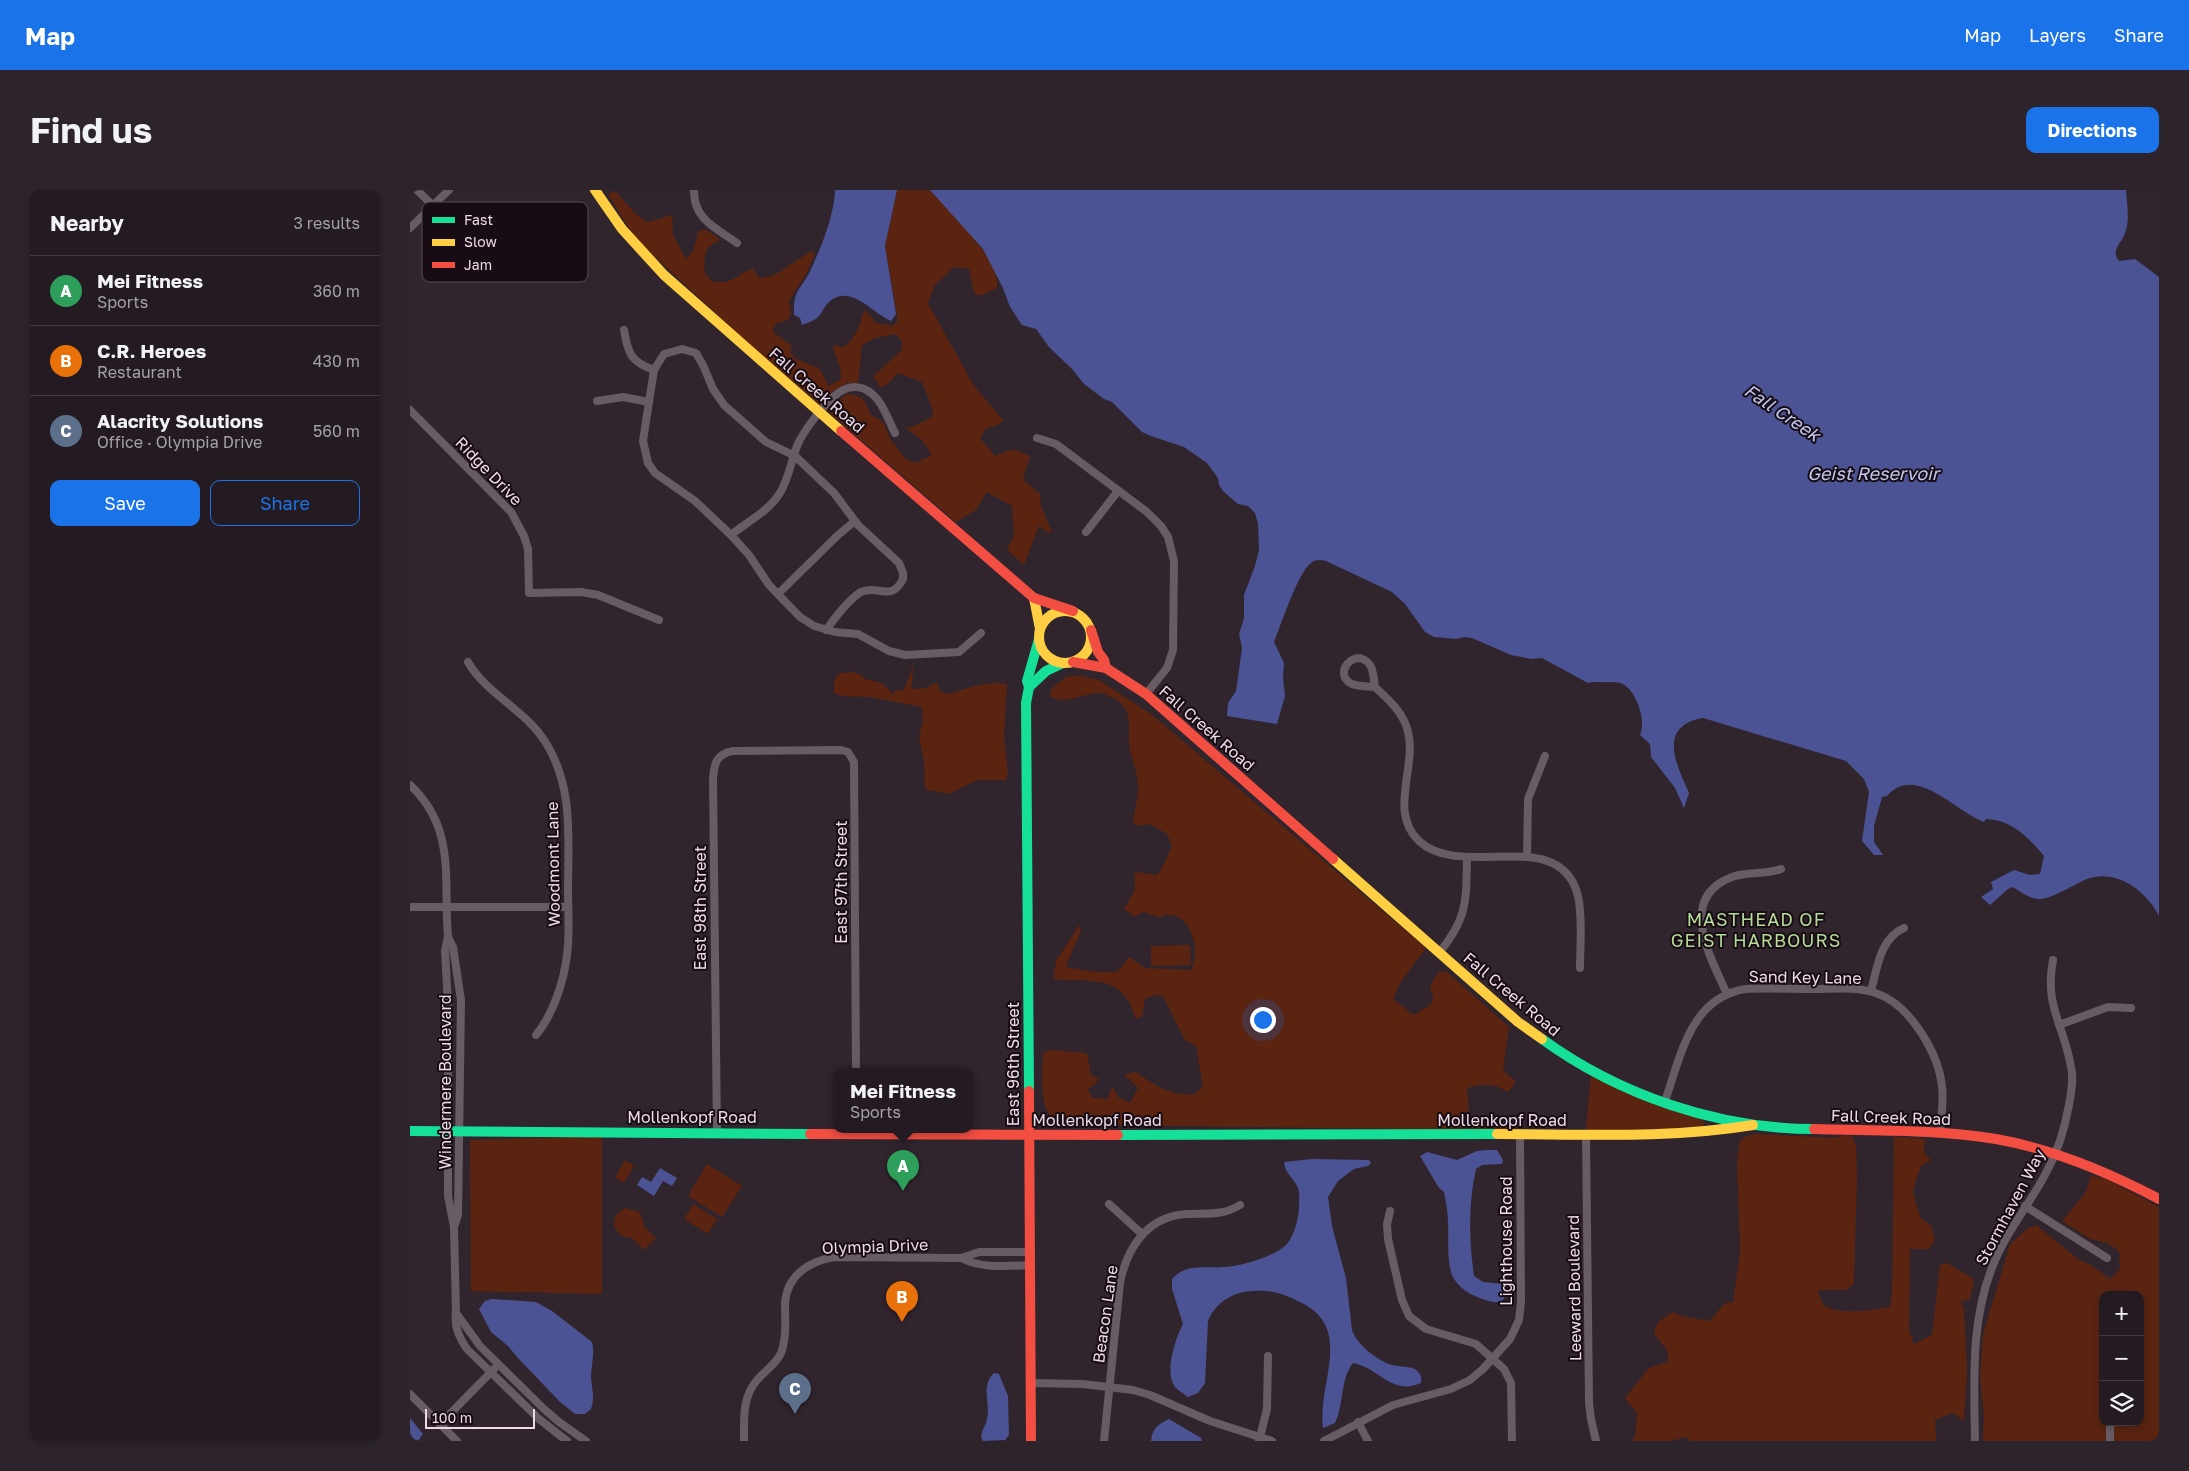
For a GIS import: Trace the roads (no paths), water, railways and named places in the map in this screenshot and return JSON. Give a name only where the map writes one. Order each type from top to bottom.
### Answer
[{"type":"main road","name":"Fall Creek Road","points":[[595,190],[622,228],[664,275],[820,413],[1034,598],[1072,611]]},
{"type":"main road","points":[[1034,598],[1045,654],[1053,660],[1068,662]]},
{"type":"main road","points":[[1040,634],[1046,619],[1056,612],[1072,611],[1086,620],[1106,668]]},
{"type":"main road","points":[[1029,687],[1035,684],[1050,668],[1083,656],[1090,647],[1091,630]]},
{"type":"main road","name":"East 96th Street","points":[[1031,1441],[1026,703],[1029,687],[1027,681],[1040,634]]},
{"type":"main road","name":"Fall Creek Road","points":[[1068,662],[1106,668],[1146,694],[1518,1022],[1554,1048],[1616,1083],[1704,1113],[1753,1125],[1775,1128],[1940,1132],[2004,1140],[2094,1167],[2157,1195]]},
{"type":"main road","name":"Mollenkopf Road","points":[[943,1133],[1029,1135],[1586,1135],[1681,1134],[1753,1125]]},
{"type":"main road","name":"Mollenkopf Road","points":[[410,1131],[718,1133],[833,1131]]},
{"type":"street","points":[[417,190],[428,202]]},
{"type":"street","points":[[436,202],[448,190]]},
{"type":"street","points":[[694,190],[694,204],[699,213],[737,243]]},
{"type":"street","points":[[410,228],[422,216]]},
{"type":"street","points":[[624,330],[630,355],[640,364],[654,370]]},
{"type":"street","points":[[826,630],[859,594],[868,590],[892,591],[900,585],[903,573],[899,563],[855,521],[834,493],[794,456],[766,442],[724,405],[713,389],[696,353],[682,349],[669,352],[660,358],[654,370],[643,441],[648,463],[655,473],[694,501],[731,535],[778,594],[808,623],[826,630],[858,634],[889,651],[913,656],[959,652],[981,633]]},
{"type":"street","points":[[731,535],[768,508],[787,481],[797,446],[805,432],[841,391],[854,387],[868,391],[877,400],[895,433]]},
{"type":"street","points":[[598,402],[623,397],[649,402]]},
{"type":"street","name":"Ridge Drive","points":[[410,410],[515,517],[528,549],[529,593],[580,592],[598,595],[659,620]]},
{"type":"street","points":[[1037,438],[1056,444],[1155,519],[1166,532],[1174,556],[1172,650],[1167,668],[1146,694]]},
{"type":"street","points":[[1086,532],[1118,491]]},
{"type":"street","points":[[778,594],[838,535],[855,521]]},
{"type":"street","points":[[1375,687],[1355,685],[1348,681],[1344,670],[1348,662],[1360,658],[1368,662],[1372,669],[1375,687],[1398,711],[1408,732],[1411,749],[1404,806],[1410,829],[1425,847],[1437,853],[1454,857],[1527,857],[1543,859],[1555,864],[1566,873],[1575,887],[1579,904],[1580,968]]},
{"type":"street","name":"Woodmont Lane","points":[[468,662],[480,680],[533,724],[556,761],[564,785],[568,812],[568,950],[549,1016],[536,1035]]},
{"type":"street","name":"East 97th Street","points":[[789,751],[840,750],[848,752],[854,762],[856,1068]]},
{"type":"street","name":"East 98th Street","points":[[718,1133],[714,768],[719,756],[727,752],[789,751]]},
{"type":"street","points":[[1527,857],[1528,799],[1545,756]]},
{"type":"street","name":"Windermere Boulevard","points":[[410,785],[432,812],[444,838],[446,855],[448,937],[445,950],[448,1005],[448,1110],[446,1132],[448,1196],[454,1227],[456,1313],[454,1323],[461,1340],[491,1372],[553,1431],[567,1441]]},
{"type":"street","points":[[1439,952],[1455,932],[1464,910],[1467,857]]},
{"type":"street","points":[[1727,994],[1702,936],[1701,919],[1705,902],[1712,891],[1729,879],[1781,869]]},
{"type":"street","points":[[410,907],[568,907]]},
{"type":"street","points":[[1871,991],[1887,942],[1894,934],[1904,928]]},
{"type":"street","name":"Windermere Boulevard","points":[[448,937],[453,947],[461,1000],[461,1132],[458,1215],[454,1227]]},
{"type":"street","name":"Stormhaven Way","points":[[1975,1441],[1974,1351],[1979,1312],[1996,1258],[2045,1174],[2054,1154],[2069,1106],[2072,1079],[2067,1048],[2050,988],[2053,960]]},
{"type":"street","name":"Sand Key Lane","points":[[1665,1101],[1692,1025],[1707,1007],[1727,994],[1752,989],[1856,989],[1871,991],[1886,997],[1903,1009],[1914,1022],[1940,1071],[1942,1089],[1940,1132]]},
{"type":"street","points":[[2059,1025],[2108,1007],[2131,1008]]},
{"type":"street","name":"Lighthouse Road","points":[[1324,1441],[1358,1422],[1397,1404],[1458,1386],[1473,1378],[1514,1333],[1521,1310],[1520,1135]]},
{"type":"street","name":"Leeward Boulevard","points":[[1586,1135],[1589,1402],[1596,1441]]},
{"type":"street","points":[[1108,1204],[1142,1234]]},
{"type":"street","name":"Beacon Lane","points":[[1104,1441],[1122,1272],[1128,1256],[1142,1234],[1156,1223],[1173,1217],[1218,1214],[1240,1205]]},
{"type":"street","points":[[2025,1206],[2107,1258]]},
{"type":"street","points":[[1390,1211],[1387,1224],[1388,1239],[1402,1300],[1409,1316],[1426,1329],[1476,1344],[1493,1358],[1507,1374],[1511,1383],[1512,1441]]},
{"type":"street","name":"Olympia Drive","points":[[744,1441],[745,1409],[748,1394],[753,1385],[772,1366],[780,1354],[784,1339],[786,1295],[794,1279],[806,1266],[820,1259],[834,1258],[961,1258],[979,1252],[1030,1252]]},
{"type":"street","name":"Olympia Drive","points":[[961,1258],[971,1263],[986,1266],[1030,1265]]},
{"type":"street","points":[[456,1313],[463,1320],[473,1338],[499,1364],[559,1422],[586,1441]]},
{"type":"street","points":[[1260,1439],[1268,1402],[1268,1356]]},
{"type":"street","points":[[440,1424],[499,1364]]},
{"type":"street","points":[[1030,1383],[1060,1382],[1143,1393],[1202,1419],[1260,1439],[1272,1441]]},
{"type":"street","points":[[410,1394],[457,1441]]},
{"type":"street","points":[[1358,1422],[1368,1441]]},
{"type":"street","points":[[2110,1426],[2110,1441]]},
{"type":"water","points":[[835,190],[897,190],[885,246],[896,314],[891,321],[861,301],[845,296],[837,297],[829,302],[817,318],[802,325],[800,318],[794,315],[795,299],[808,276],[827,230]]},
{"type":"water","name":"Geist Reservoir","points":[[930,190],[2126,190],[2127,228],[2116,250],[2117,257],[2119,261],[2135,259],[2159,277],[2159,916],[2154,907],[2139,890],[2119,879],[2098,876],[2087,879],[2058,894],[2041,899],[2030,897],[2013,887],[2008,889],[1990,905],[1981,897],[1993,889],[1991,882],[2014,870],[2030,875],[2040,874],[2044,856],[2032,842],[2012,826],[1995,820],[1986,819],[1984,822],[1923,787],[1910,785],[1898,787],[1887,796],[1882,797],[1874,826],[1874,842],[1883,855],[1874,855],[1862,841],[1869,792],[1864,779],[1846,761],[1703,718],[1689,722],[1680,729],[1675,738],[1676,759],[1689,793],[1684,808],[1675,788],[1651,757],[1650,744],[1640,735],[1642,723],[1638,703],[1625,685],[1613,682],[1588,683],[1542,658],[1532,659],[1511,655],[1472,638],[1434,637],[1425,632],[1405,604],[1392,592],[1326,561],[1314,561],[1306,568],[1295,587],[1274,642],[1284,663],[1285,696],[1277,724],[1227,716],[1228,703],[1236,691],[1242,648],[1239,634],[1244,619],[1244,595],[1259,550],[1258,524],[1255,513],[1248,506],[1238,504],[1223,491],[1219,485],[1218,478],[1207,463],[1184,447],[1142,432],[1112,402],[1104,399],[1084,384],[1072,369],[1049,347],[1036,329],[1022,325],[1010,307],[1003,288],[983,249]]},
{"type":"water","points":[[1497,1150],[1503,1160],[1502,1164],[1482,1165],[1476,1169],[1473,1182],[1470,1222],[1471,1249],[1474,1276],[1483,1282],[1503,1284],[1507,1289],[1506,1295],[1499,1302],[1482,1299],[1471,1294],[1457,1284],[1454,1279],[1449,1259],[1448,1214],[1444,1192],[1439,1188],[1420,1156],[1427,1152],[1457,1160],[1477,1151]]},
{"type":"water","points":[[1312,1159],[1369,1160],[1371,1163],[1368,1166],[1354,1169],[1338,1181],[1328,1197],[1332,1226],[1346,1278],[1352,1330],[1358,1341],[1374,1356],[1392,1365],[1415,1369],[1421,1379],[1421,1383],[1411,1386],[1393,1384],[1371,1370],[1353,1363],[1346,1377],[1335,1423],[1323,1428],[1323,1411],[1330,1358],[1330,1341],[1326,1326],[1317,1313],[1300,1302],[1282,1294],[1266,1291],[1239,1293],[1226,1299],[1215,1309],[1208,1321],[1205,1383],[1198,1393],[1188,1397],[1176,1388],[1172,1382],[1171,1374],[1174,1346],[1183,1324],[1172,1289],[1172,1279],[1184,1270],[1191,1268],[1226,1267],[1258,1260],[1275,1253],[1287,1244],[1294,1231],[1298,1216],[1299,1192],[1286,1170],[1284,1162]]},
{"type":"water","points":[[660,1168],[677,1178],[672,1186],[663,1181],[654,1196],[637,1185],[642,1177],[651,1182]]},
{"type":"water","points":[[492,1299],[536,1302],[552,1311],[592,1342],[591,1378],[593,1397],[591,1409],[585,1414],[575,1414],[560,1402],[508,1346],[491,1332],[479,1309],[485,1301]]},
{"type":"water","points":[[994,1373],[999,1374],[1008,1396],[1009,1435],[1005,1440],[983,1441],[981,1435],[988,1413],[987,1389],[990,1378]]},
{"type":"water","points":[[410,1418],[423,1434],[418,1441],[410,1441]]},
{"type":"water","points":[[1169,1419],[1201,1438],[1202,1441],[1151,1441],[1156,1427]]},
{"type":"place","name":"Mei Fitness","points":[[903,1191]]},
{"type":"place","name":"C.R. Heroes","points":[[902,1322]]},
{"type":"place","name":"Alacrity Solutions","points":[[795,1414]]},
{"type":"district","name":"MASTHEAD OF GEIST HARBOURS","points":[[1756,930]]},
{"type":"water label","name":"Fall Creek","points":[[1782,413]]}]
